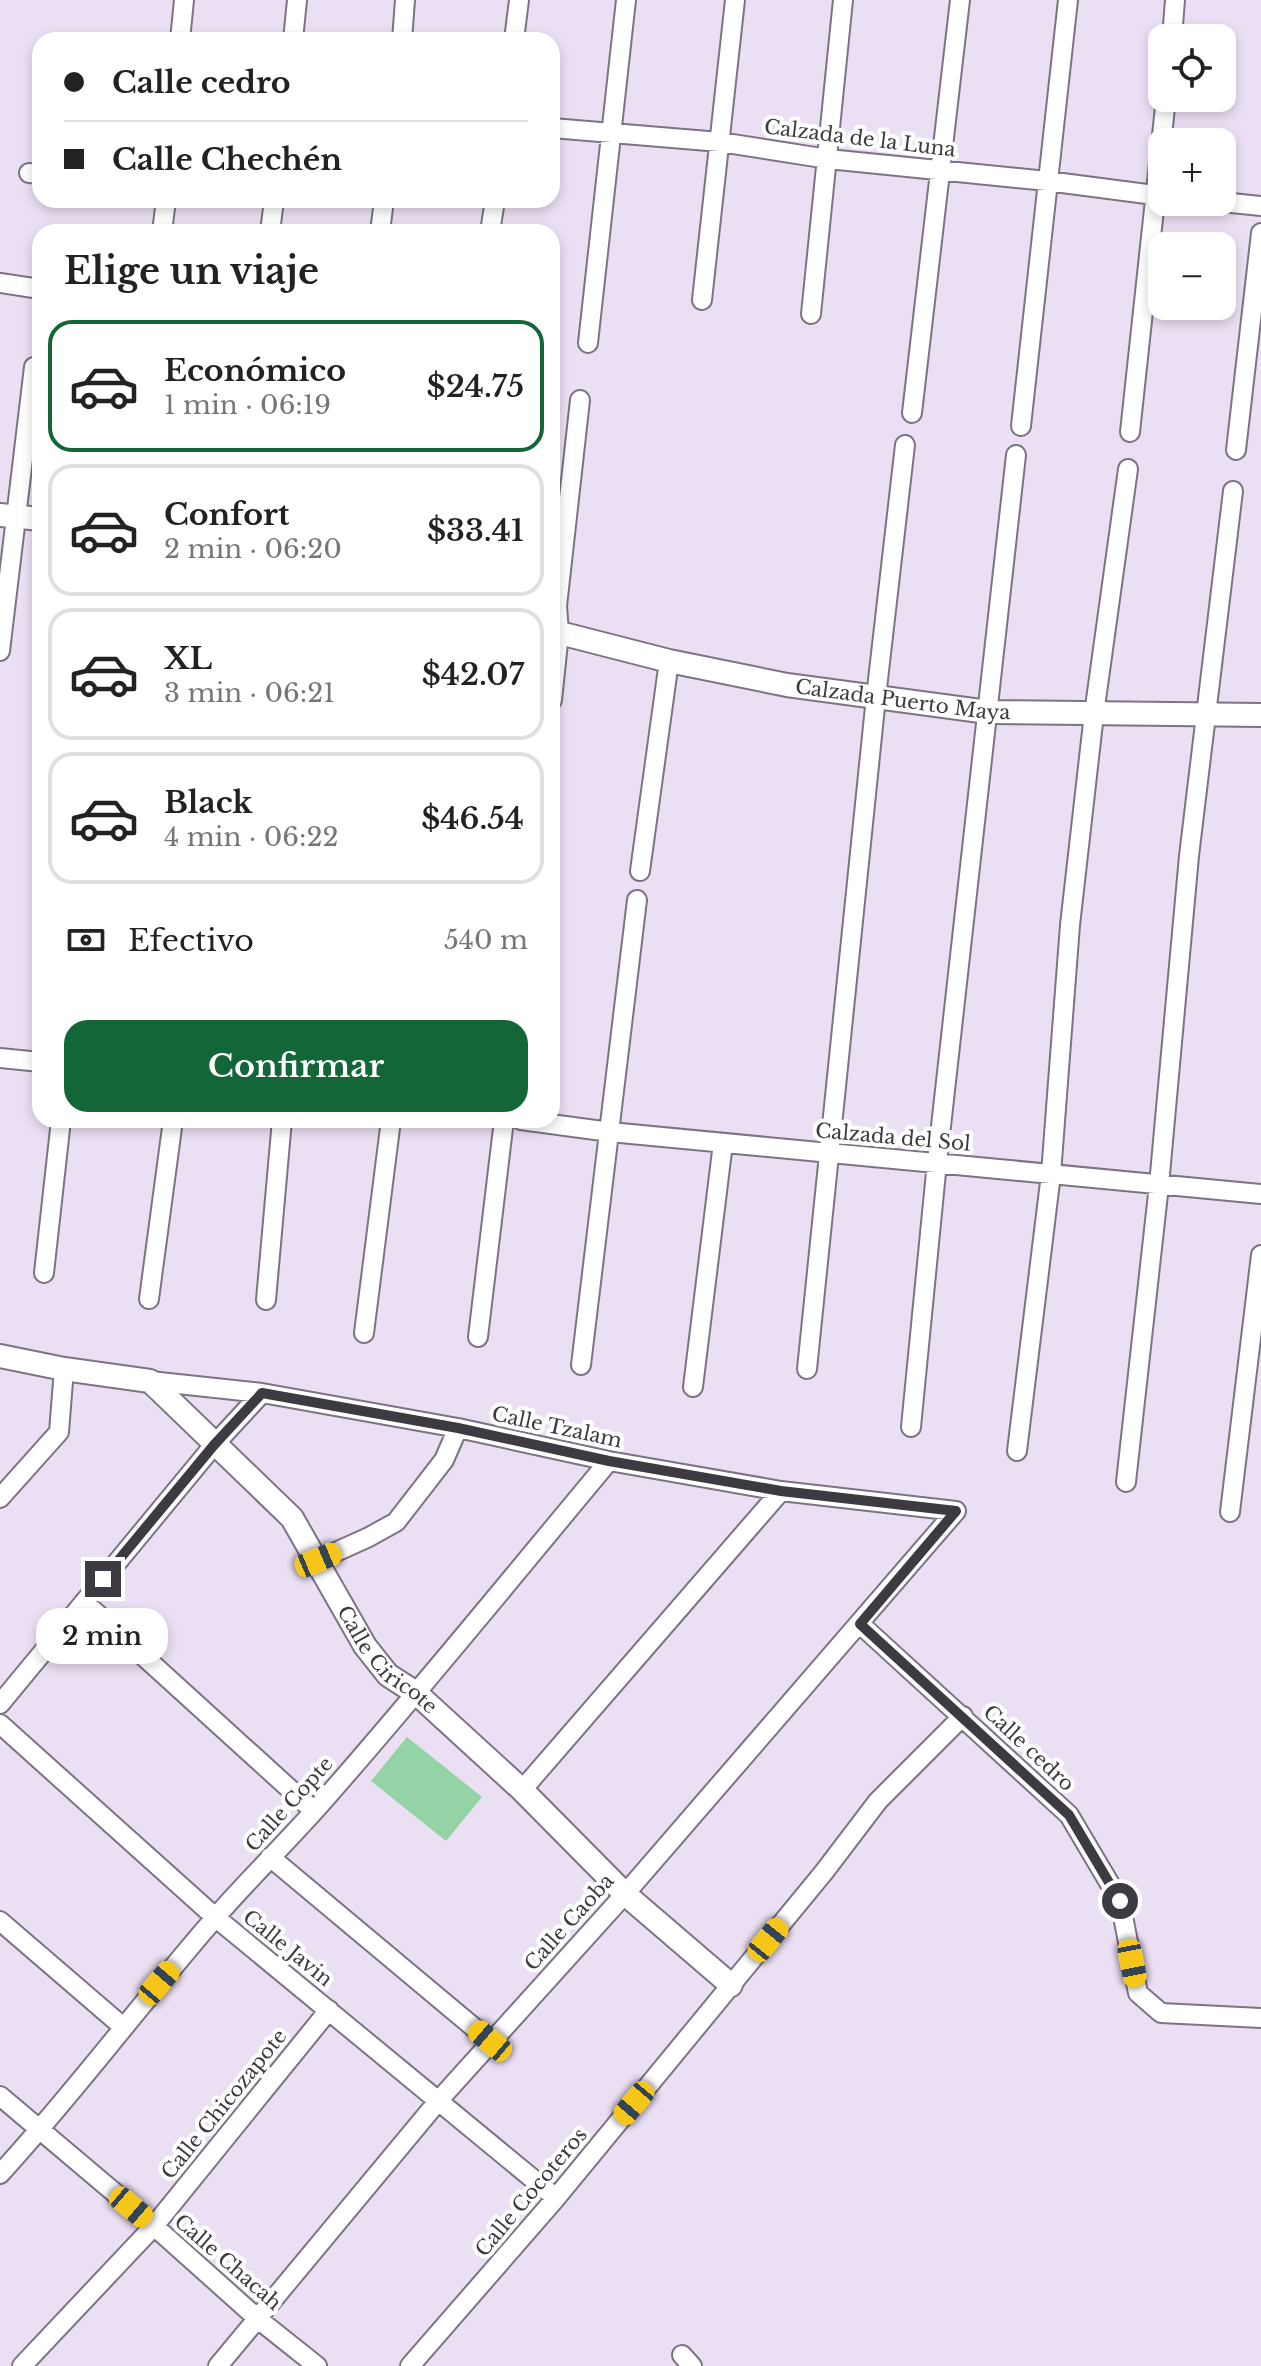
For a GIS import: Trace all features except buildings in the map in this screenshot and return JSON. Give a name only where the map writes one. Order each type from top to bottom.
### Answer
[{"type":"street","points":[[181,32],[184,0]]},
{"type":"street","points":[[294,32],[297,0]]},
{"type":"street","points":[[403,32],[405,0]]},
{"type":"street","points":[[515,32],[519,0]]},
{"type":"street","points":[[588,343],[626,0]]},
{"type":"street","points":[[702,300],[735,0]]},
{"type":"street","points":[[811,314],[843,0]]},
{"type":"street","points":[[912,413],[960,0]]},
{"type":"street","points":[[1021,426],[1068,0]]},
{"type":"street","points":[[1173,24],[1175,0]]},
{"type":"street","name":"Calzada de la Luna","points":[[560,129],[720,142],[828,159],[1148,194]]},
{"type":"street","points":[[1236,203],[1261,206]]},
{"type":"street","points":[[1130,432],[1156,216]]},
{"type":"street","points":[[1236,450],[1261,233]]},
{"type":"street","points":[[0,283],[32,288]]},
{"type":"street","points":[[0,651],[8,516],[32,378]]},
{"type":"street","points":[[560,579],[580,400]]},
{"type":"street","points":[[807,1369],[905,445]]},
{"type":"street","points":[[911,1427],[937,1162],[1016,455]]},
{"type":"street","points":[[1017,1451],[1051,1174],[1070,925],[1094,714],[1128,469]]},
{"type":"street","points":[[1126,1482],[1159,1185],[1181,938],[1233,491]]},
{"type":"street","points":[[8,516],[32,518]]},
{"type":"street","name":"Calzada Puerto Maya","points":[[560,633],[669,661],[787,685],[988,712],[1261,715]]},
{"type":"street","points":[[640,871],[669,661]]},
{"type":"street","points":[[581,1365],[637,900]]},
{"type":"street","points":[[0,1058],[32,1061]]},
{"type":"street","name":"Calzada del Sol","points":[[560,1125],[1261,1194]]},
{"type":"street","points":[[44,1273],[60,1128]]},
{"type":"street","points":[[149,1299],[172,1128]]},
{"type":"street","points":[[266,1300],[281,1128]]},
{"type":"street","points":[[364,1333],[390,1128]]},
{"type":"street","points":[[478,1337],[503,1128]]},
{"type":"street","points":[[693,1387],[723,1143]]},
{"type":"street","points":[[1230,1512],[1261,1255]]},
{"type":"street","points":[[0,1356],[150,1381]]},
{"type":"street","points":[[1,1495],[59,1432],[64,1369]]},
{"type":"street","name":"Calle Tzalam","points":[[150,1381],[262,1393],[458,1428],[609,1461],[781,1491],[956,1511]]},
{"type":"street","name":"Calle Ciricote","points":[[150,1381],[292,1518],[365,1646],[388,1675],[416,1693],[522,1790],[625,1894],[731,1985]]},
{"type":"street","points":[[0,1704],[214,1445],[262,1393]]},
{"type":"street","points":[[318,1560],[396,1522],[444,1460],[458,1428]]},
{"type":"street","name":"Calle Copte","points":[[0,2174],[40,2130],[122,2026],[215,1917],[314,1811],[416,1693],[609,1461]]},
{"type":"street","points":[[522,1790],[781,1491]]},
{"type":"street","name":"Calle Caoba","points":[[218,2366],[439,2100],[625,1894],[956,1511]]},
{"type":"street","points":[[84,1602],[314,1811]]},
{"type":"street","name":"Calle cedro","points":[[860,1624],[1069,1815],[1120,1901],[1138,1993],[1161,2013],[1261,2018]]},
{"type":"street","name":"Calle Cocoteros","points":[[410,2366],[556,2198],[824,1872],[878,1801],[963,1716]]},
{"type":"street","name":"Calle Javin","points":[[0,1724],[215,1917],[556,2198]]},
{"type":"street","points":[[270,1857],[490,2041]]},
{"type":"street","points":[[0,1921],[122,2026]]},
{"type":"street","name":"Calle Chicozapote","points":[[22,2366],[154,2226],[329,2010]]},
{"type":"street","name":"Calle Chacah","points":[[0,2096],[258,2319],[317,2366]]},
{"type":"green space","points":[[407,1737],[482,1797],[446,1841],[371,1781]]},
{"type":"route","points":[[103,1579],[214,1445],[262,1393],[458,1428],[609,1461],[781,1491],[956,1511],[860,1624],[1069,1815],[1120,1901]]}]
